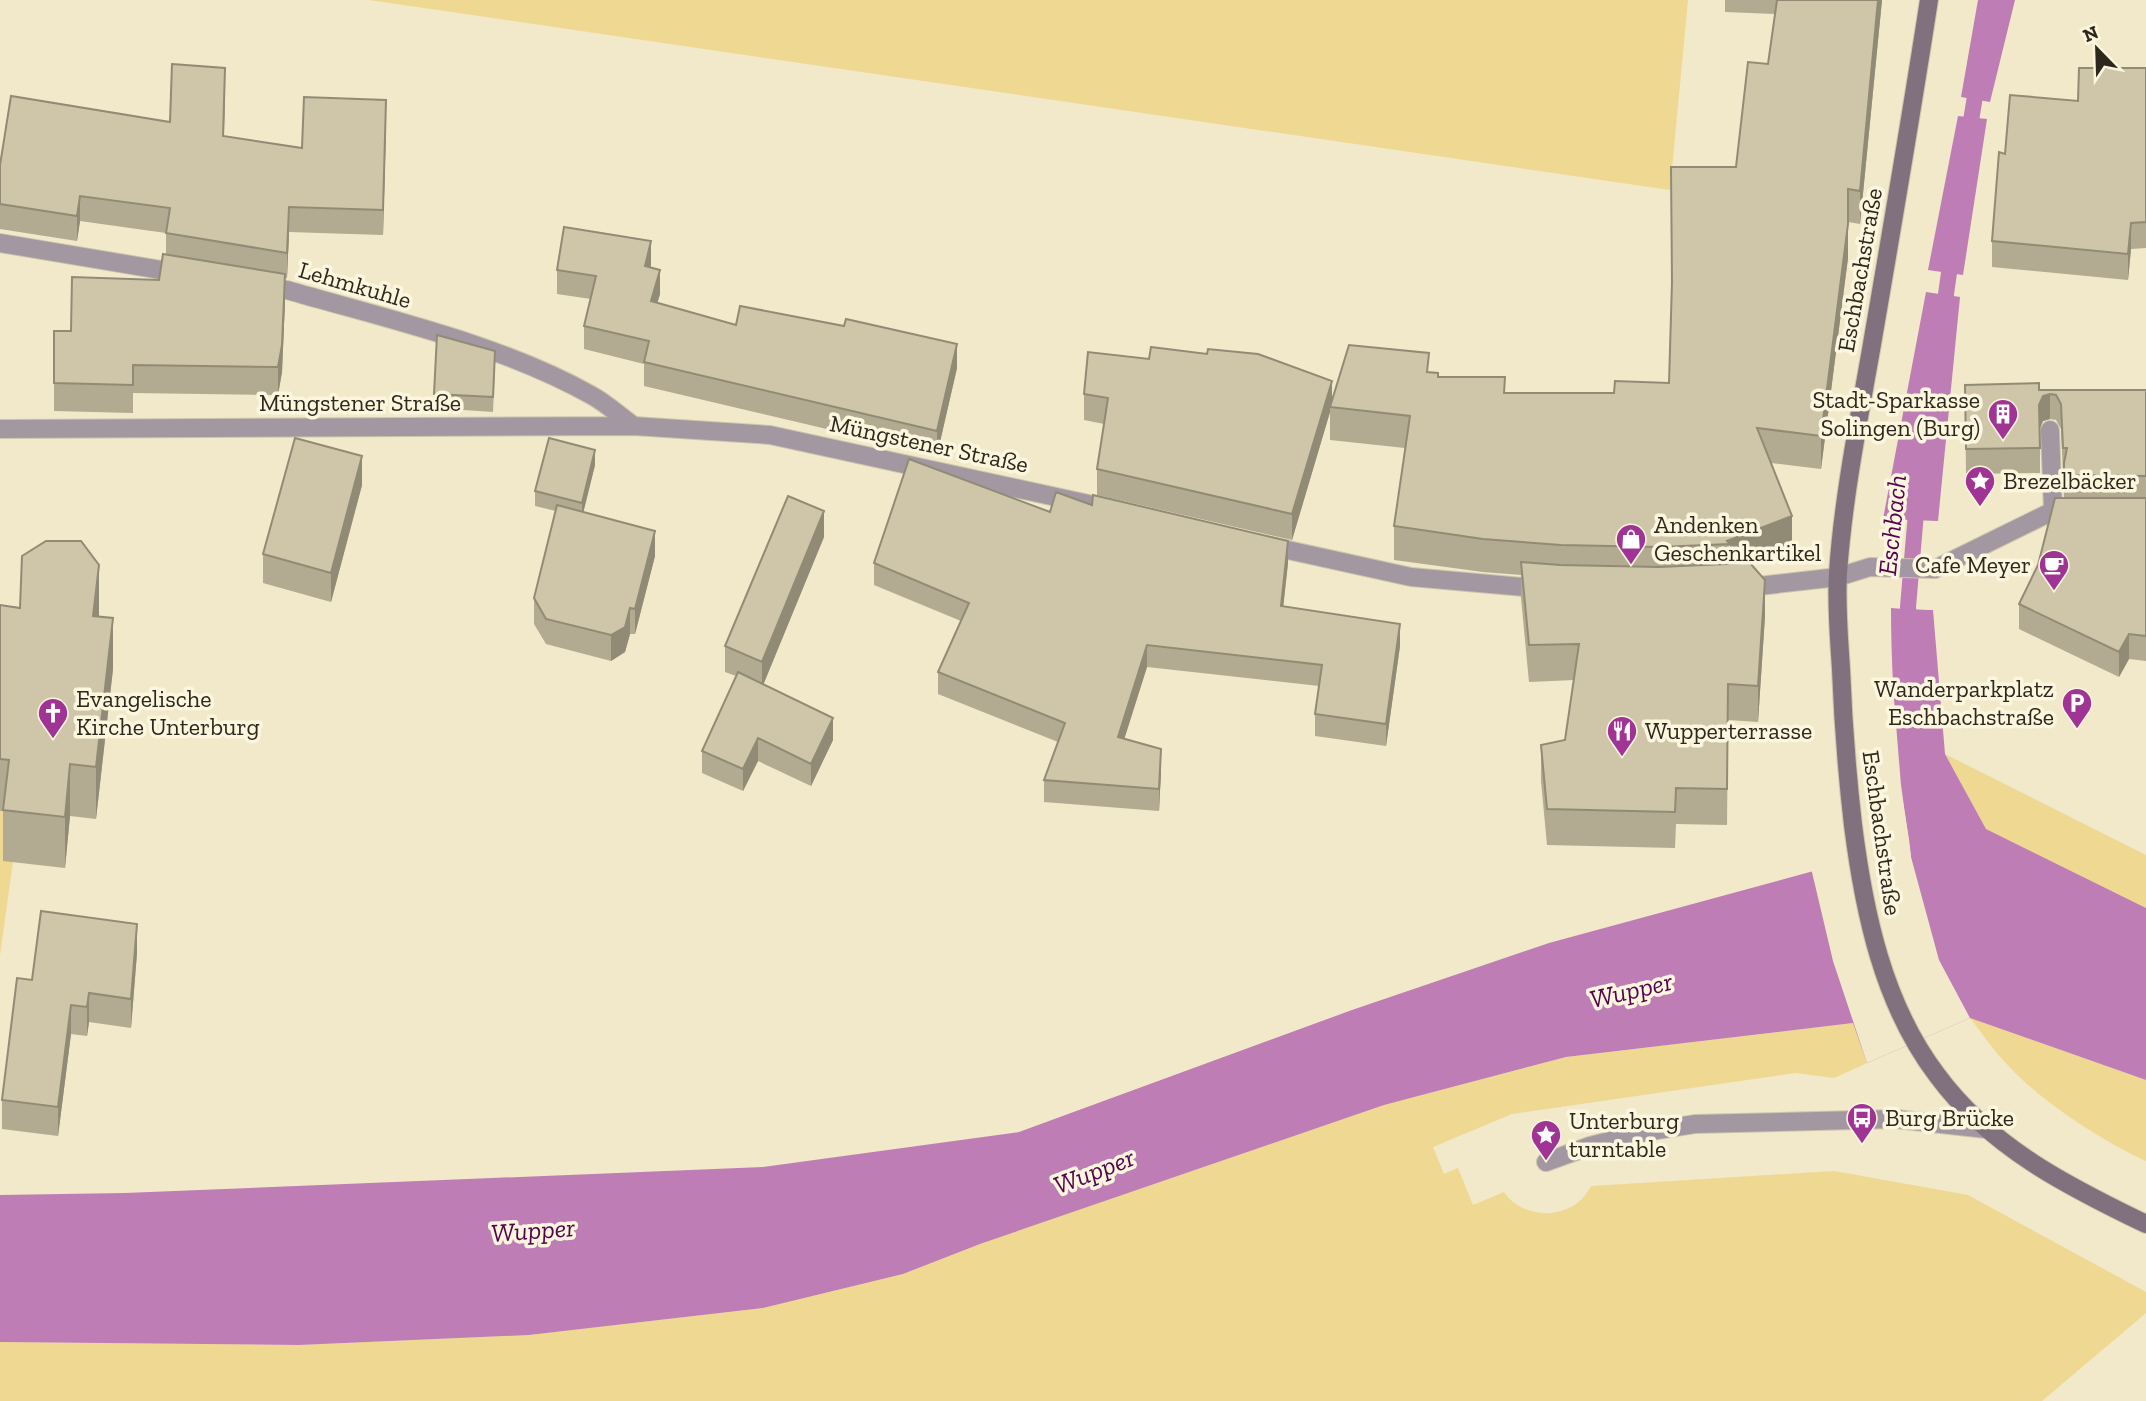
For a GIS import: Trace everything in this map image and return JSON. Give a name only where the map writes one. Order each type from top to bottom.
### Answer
[{"type":"main road","name":"Eschbachstraße","points":[[1929,0],[1842,525],[1838,615],[1845,760],[1858,864],[1870,924],[1884,972],[1914,1042],[1960,1103],[1986,1129],[2038,1168],[2093,1199],[2146,1223]]},
{"type":"street","points":[[0,243],[208,277]]},
{"type":"street","name":"Lehmkuhle","points":[[247,284],[287,290],[484,349],[548,373],[593,396],[634,426]]},
{"type":"street","name":"Müngstener Straße","points":[[0,429],[634,426],[770,435],[1132,514]]},
{"type":"street","points":[[2050,430],[2053,511]]},
{"type":"street","points":[[1729,589],[1838,577],[1870,567],[1935,569],[2053,511],[2093,511]]},
{"type":"street","points":[[1249,541],[1411,577],[1560,590]]},
{"type":"street","points":[[1546,1162],[1590,1146],[1645,1132],[1695,1124],[1896,1119],[1986,1129]]},
{"type":"shaded area","points":[[369,0],[1688,0],[1670,190]]},
{"type":"shaded area","points":[[1945,754],[2146,855],[2146,908],[1986,829]]},
{"type":"shaded area","points":[[0,811],[9,812],[13,862],[0,955]]},
{"type":"shaded area","points":[[1970,1018],[2146,1080],[2146,1161],[2109,1142],[2051,1104],[2000,1056]]},
{"type":"shaded area","points":[[1854,1023],[1867,1063],[1834,1078],[1795,1073],[1512,1114],[1433,1147],[1444,1174],[1458,1168],[1473,1205],[1504,1192],[1520,1207],[1541,1213],[1562,1211],[1572,1206],[1581,1200],[1592,1186],[1834,1171],[1968,1195],[2146,1292],[2146,1313],[2042,1401],[0,1401],[0,1342],[299,1345],[529,1335],[763,1308],[903,1274],[980,1244],[1384,1105],[1566,1057]]},
{"type":"water","points":[[1978,0],[2015,0],[1990,102],[1961,97]]},
{"type":"water","points":[[1958,116],[1987,119],[1963,275],[1928,270]]},
{"type":"water","points":[[1926,292],[1960,297],[1938,521],[1883,519]]},
{"type":"water","name":"Wupper","points":[[1891,608],[1933,610],[1945,754],[1986,829],[2146,908],[2146,1080],[1970,1018],[1867,1063],[1853,1023],[1566,1057],[1384,1105],[980,1244],[903,1274],[763,1308],[529,1335],[299,1345],[0,1342],[0,1195],[125,1193],[763,1167],[1019,1132],[1352,1010],[1549,943],[1821,869],[1911,857],[1898,760]]},
{"type":"pier","points":[[1891,604],[1933,607],[1933,610],[1891,608],[1891,663],[1901,785],[1911,857],[1939,960],[1970,1018],[1867,1063],[1833,961],[1811,868],[1907,854],[1897,786],[1888,663],[1888,608]]},
{"type":"building","points":[[1777,0],[1878,0],[1860,191],[1848,189],[1848,224],[1821,436],[1757,428],[1792,516],[1727,541],[1730,544],[1659,547],[1561,545],[1483,539],[1394,526],[1410,416],[1330,407],[1349,345],[1429,353],[1427,372],[1438,373],[1438,377],[1505,377],[1504,393],[1614,393],[1615,381],[1669,383],[1671,167],[1736,167],[1748,62],[1768,64]]},
{"type":"building","points":[[172,64],[225,68],[223,136],[302,148],[304,97],[386,100],[383,210],[289,207],[287,253],[166,233],[170,208],[80,196],[77,216],[0,204],[0,165],[11,96],[170,122]]},
{"type":"building","points":[[2079,68],[2146,68],[2146,222],[2131,223],[2128,254],[1992,241],[1999,152],[2005,154],[2010,95],[2078,101]]},
{"type":"building","points":[[564,227],[651,241],[645,266],[660,270],[651,301],[736,325],[740,306],[844,326],[846,319],[957,344],[937,431],[644,362],[649,341],[584,326],[596,276],[557,270]]},
{"type":"building","points":[[163,254],[285,274],[282,345],[278,367],[133,365],[133,385],[54,383],[54,331],[71,331],[72,277],[159,280]]},
{"type":"building","points":[[437,335],[495,351],[493,397],[434,394]]},
{"type":"building","points":[[1151,347],[1207,354],[1208,349],[1258,354],[1332,381],[1292,514],[1097,469],[1108,398],[1084,394],[1088,352],[1149,359]]},
{"type":"building","points":[[2039,383],[2039,390],[2146,390],[2146,476],[2064,475],[2067,448],[2063,448],[2061,404],[2056,395],[2050,394],[2043,396],[2039,405],[2040,448],[1966,449],[1965,385]]},
{"type":"building","points":[[295,438],[362,456],[331,573],[263,554]]},
{"type":"building","points":[[549,438],[595,450],[582,503],[535,491]]},
{"type":"building","points":[[909,459],[1050,512],[1056,492],[1092,505],[1093,495],[1288,541],[1281,606],[1400,624],[1386,724],[1315,714],[1322,665],[1147,645],[1118,737],[1161,749],[1159,789],[1044,780],[1065,723],[938,672],[969,603],[874,563]]},
{"type":"building","points":[[788,496],[824,511],[762,662],[725,646]]},
{"type":"building","points":[[2055,498],[2146,498],[2146,636],[2129,634],[2119,652],[2019,604],[2038,565]]},
{"type":"building","points":[[557,505],[655,531],[635,609],[630,608],[625,627],[611,635],[546,619],[534,598]]},
{"type":"building","name":"Evangelische Kirche Unterburg","points":[[46,541],[81,541],[99,565],[93,616],[113,618],[96,767],[70,764],[65,817],[3,810],[9,760],[0,759],[0,605],[20,608],[22,556]]},
{"type":"building","points":[[1521,562],[1659,567],[1750,563],[1765,580],[1758,686],[1728,684],[1727,789],[1676,788],[1675,812],[1547,809],[1541,745],[1565,740],[1579,644],[1529,645]]},
{"type":"building","points":[[738,672],[833,718],[811,764],[758,738],[743,769],[702,751]]},
{"type":"building","points":[[41,911],[137,924],[131,999],[89,993],[87,1007],[71,1005],[58,1107],[2,1100],[17,978],[32,980]]},
{"type":"waterway","name":"Eschbach","points":[[1968,139],[1978,78]]},
{"type":"waterway","name":"Eschbach","points":[[1943,316],[1952,251]]},
{"type":"waterway","name":"Eschbach","points":[[1909,629],[1908,607],[1917,501]]},
{"type":"place","name":"Stadt-Sparkasse Solingen (Burg)","points":[[2003,441]]},
{"type":"place","name":"Brezelbäcker","points":[[1980,508]]},
{"type":"place","name":"Andenken Geschenkartikel","points":[[1631,566]]},
{"type":"place","name":"Cafe Meyer","points":[[2054,592]]},
{"type":"place","name":"Wanderparkplatz Eschbachstraße","points":[[2077,730]]},
{"type":"place","name":"Evangelische Kirche Unterburg","points":[[53,740]]},
{"type":"place","name":"Wupperterrasse","points":[[1622,758]]},
{"type":"place","name":"Burg Brücke","points":[[1862,1145]]},
{"type":"place","name":"Unterburg turntable","points":[[1546,1162]]}]
